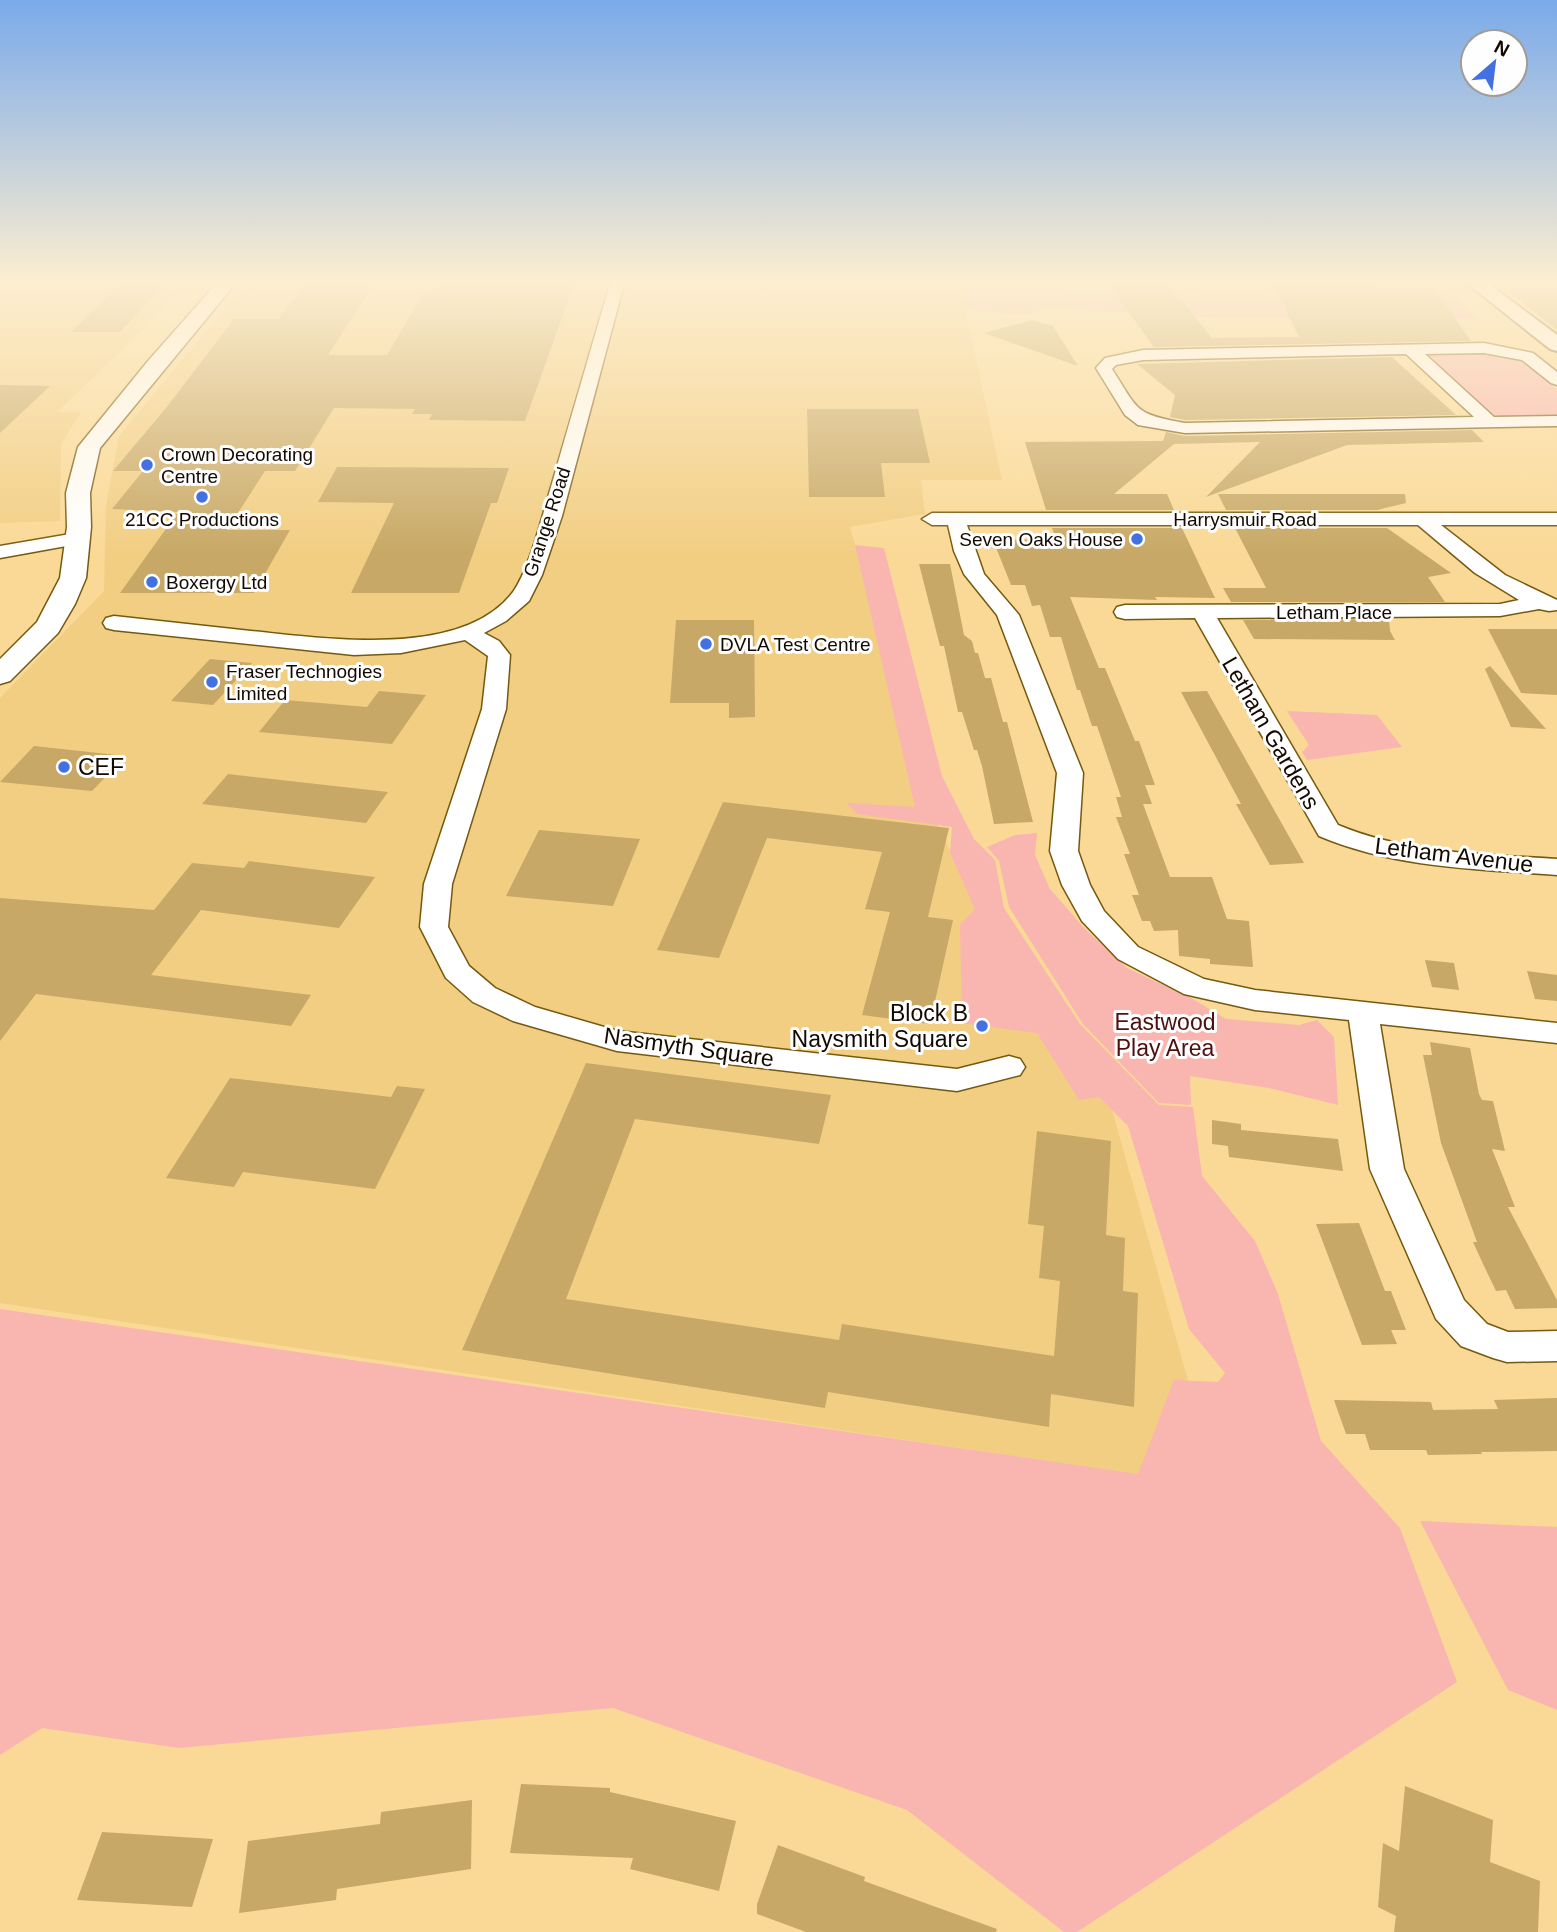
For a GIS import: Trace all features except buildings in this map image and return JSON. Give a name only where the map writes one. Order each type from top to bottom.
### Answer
[{"type":"street","points":[[0,675],[48,627],[62,604],[73,578],[79,527],[78,493],[89,447],[148,374]]},
{"type":"street","name":"Grange Road","points":[[114,623],[354,648],[401,646],[468,633],[498,616],[521,596],[532,575],[552,516],[592,374]]},
{"type":"street","points":[[1108,374],[1131,411],[1144,421],[1156,425],[1185,428],[1557,421]]},
{"type":"street","points":[[1437,374],[1489,422]]},
{"type":"street","name":"Harrysmuir Road","points":[[1363,1012],[1255,1000],[1195,987],[1128,953],[1091,915],[1076,885],[1064,851],[1070,773],[1008,615],[1002,603],[978,579],[944,519],[1557,519]]},
{"type":"street","points":[[1423,519],[1447,542],[1484,569],[1549,605]]},
{"type":"street","points":[[0,552],[76,539]]},
{"type":"street","name":"Letham Place","points":[[1125,612],[1500,610],[1549,605]]},
{"type":"street","name":"Letham Gardens","points":[[1203,613],[1314,810],[1328,830],[1351,842]]},
{"type":"street","name":"Nasmyth Square","points":[[468,633],[491,646],[499,654],[499,666],[494,709],[438,884],[434,927],[457,971],[484,995],[524,1014],[617,1041],[957,1080],[1009,1068]]},
{"type":"street","name":"Letham Avenue","points":[[1351,842],[1392,852],[1557,867]]},
{"type":"street","points":[[1557,1033],[1363,1012],[1387,1169],[1449,1309],[1474,1335],[1507,1347],[1557,1346]]},
{"type":"shaded area","points":[[0,374],[96,374],[57,412],[81,412],[61,444],[60,521],[0,523]]},
{"type":"shaded area","points":[[170,374],[979,374],[1002,480],[921,480],[925,514],[850,527],[928,806],[1026,1005],[1104,1081],[1219,1491],[1138,1475],[0,1303],[0,698],[104,591],[106,505],[119,436]]},
{"type":"green space","points":[[1447,374],[1538,374],[1557,389],[1557,417],[1505,418],[1492,414]]},
{"type":"green space","points":[[855,545],[884,548],[942,776],[974,839],[995,860],[1004,908],[1080,1024],[1159,1105],[1193,1107],[1202,1176],[1255,1241],[1278,1294],[1321,1441],[1400,1528],[1457,1682],[1077,1932],[1064,1932],[907,1810],[613,1708],[179,1748],[42,1728],[0,1755],[0,1309],[1138,1474],[1174,1380],[1218,1382],[1225,1373],[1189,1329],[1128,1126],[1099,1097],[1079,1100],[1037,1033],[962,1023],[960,925],[975,909],[950,853],[952,827],[857,814],[847,803],[915,807]]},
{"type":"green space","points":[[1287,711],[1377,715],[1402,747],[1307,760],[1302,752],[1309,745]]},
{"type":"green space","name":"Eastwood Play Area","points":[[1037,833],[1035,855],[1050,889],[1084,928],[1127,968],[1193,999],[1226,1019],[1299,1025],[1317,1020],[1334,1037],[1338,1105],[1269,1088],[1190,1076],[1191,1105],[1159,1103],[1083,1024],[1009,907],[999,861],[987,847],[1015,835]]},
{"type":"green space","points":[[1420,1521],[1557,1527],[1557,1710],[1508,1690]]},
{"type":"place","name":"Crown Decorating Centre","points":[[147,465]]},
{"type":"place","name":"21CC Productions","points":[[202,497]]},
{"type":"place","name":"Seven Oaks House","points":[[1137,539]]},
{"type":"place","name":"Boxergy Ltd","points":[[152,582]]},
{"type":"place","name":"DVLA Test Centre","points":[[706,644]]},
{"type":"place","name":"Fraser Technogies Limited","points":[[212,682]]},
{"type":"place","name":"CEF","points":[[64,767]]},
{"type":"place","name":"Block B Naysmith Square","points":[[982,1026]]}]
